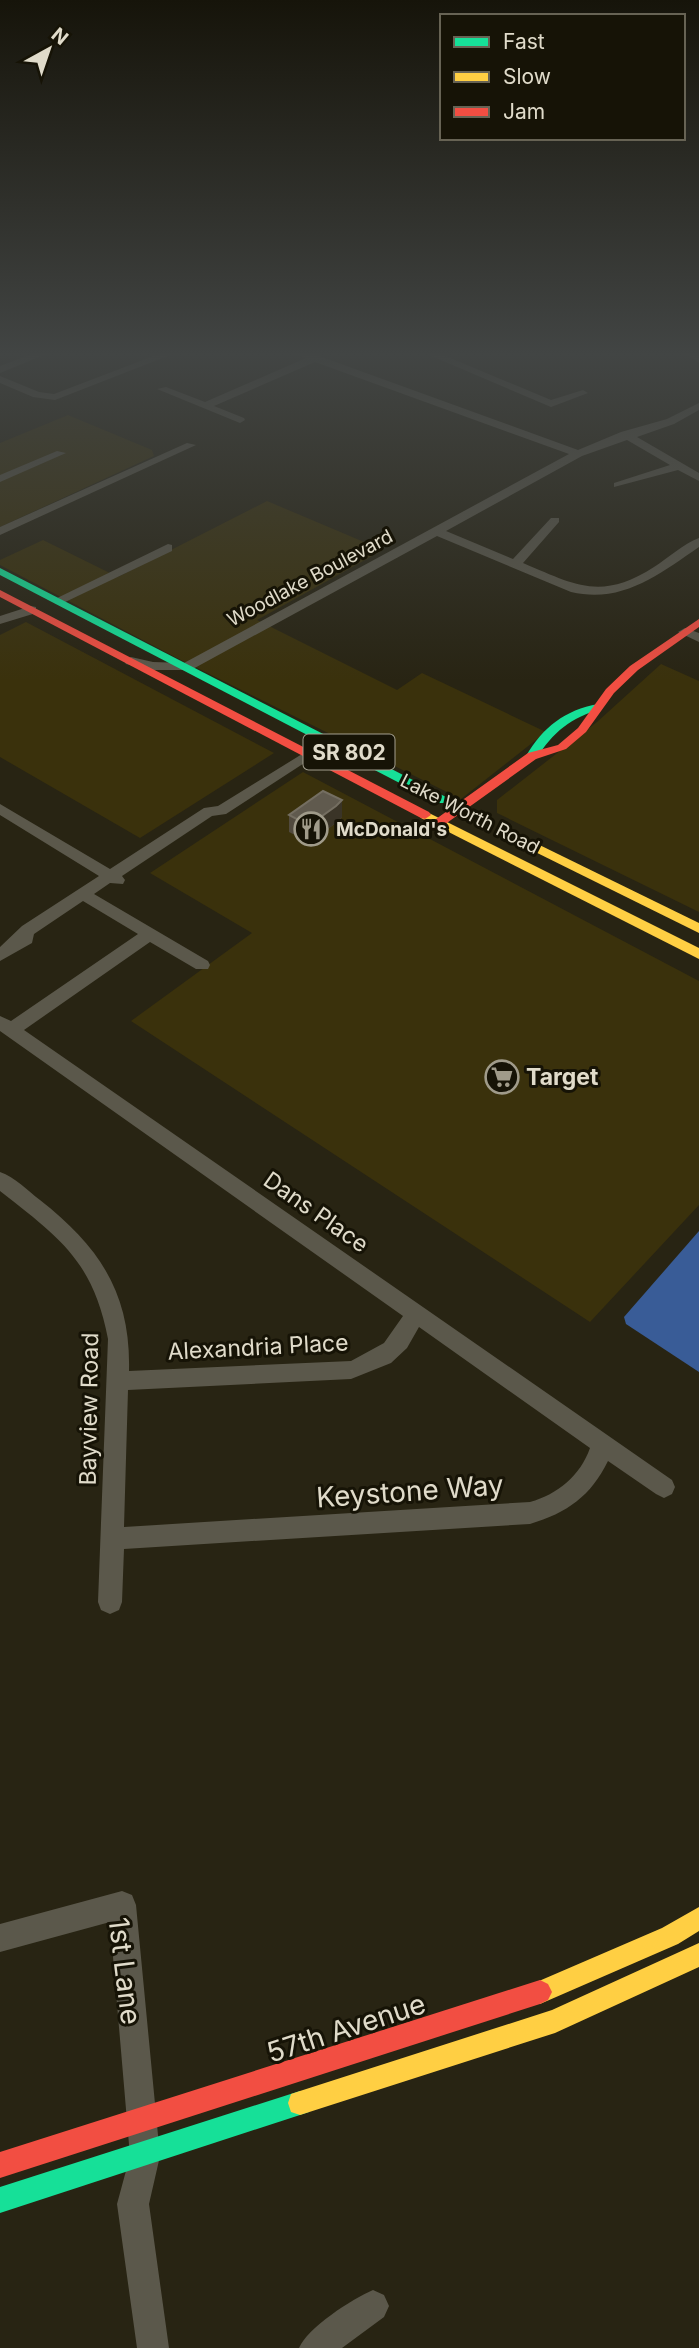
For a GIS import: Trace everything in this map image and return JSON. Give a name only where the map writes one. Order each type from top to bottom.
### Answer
[{"type":"main road","name":"Lake Worth Road","points":[[0,571],[477,818]]},
{"type":"main road","name":"Lake Worth Road","points":[[0,590],[31,610],[122,659],[699,954]]},
{"type":"main road","points":[[0,590],[57,601]]},
{"type":"main road","points":[[440,822],[532,756],[562,747],[582,730],[598,707],[634,668],[692,635],[699,622]]},
{"type":"main road","name":"Lake Worth Road","points":[[499,829],[699,929]]},
{"type":"main road","points":[[620,914],[658,924],[699,944]]},
{"type":"main road","name":"57th Avenue","points":[[0,2165],[544,1991],[670,1936],[699,1918]]},
{"type":"main road","points":[[0,2200],[145,2156],[555,2021],[699,1955]]},
{"type":"street","points":[[0,480],[42,462]]},
{"type":"street","points":[[0,531],[154,462]]},
{"type":"street","name":"Woodlake Boulevard","points":[[186,667],[564,462]]},
{"type":"street","points":[[672,462],[699,478]]},
{"type":"street","points":[[618,485],[680,466]]},
{"type":"street","points":[[515,564],[555,520]]},
{"type":"street","points":[[436,531],[575,589],[611,593],[629,587],[699,542]]},
{"type":"street","points":[[57,601],[169,548]]},
{"type":"street","points":[[0,620],[31,610]]},
{"type":"street","points":[[122,659],[153,666],[186,667]]},
{"type":"street","points":[[0,955],[16,944],[50,929],[88,897],[115,879],[217,821],[221,811],[307,755]]},
{"type":"street","points":[[0,810],[115,879]]},
{"type":"street","points":[[88,897],[202,965]]},
{"type":"street","points":[[0,933],[16,944]]},
{"type":"street","points":[[6,1026],[150,934]]},
{"type":"street","name":"Dans Place","points":[[6,1026],[603,1444]]},
{"type":"street","name":"Bayview Road","points":[[0,1180],[71,1235],[94,1265],[116,1319],[117,1381],[110,1602]]},
{"type":"street","name":"Alexandria Place","points":[[117,1381],[351,1370],[377,1361],[398,1346],[411,1326],[415,1311]]},
{"type":"street","points":[[603,1444],[664,1487]]},
{"type":"street","name":"Keystone Way","points":[[112,1539],[530,1513],[555,1505],[576,1490],[592,1472],[603,1444]]},
{"type":"street","name":"1st Lane","points":[[0,1938],[122,1905],[145,2156]]},
{"type":"street","points":[[145,2156],[133,2204],[153,2348]]},
{"type":"street","points":[[315,2348],[373,2305]]},
{"type":"shaded area","points":[[0,462],[142,462],[0,527]]},
{"type":"shaded area","points":[[267,501],[383,550],[257,620],[397,690],[422,673],[546,732],[461,799],[177,658],[0,565],[0,560],[43,540],[118,577]]},
{"type":"shaded area","points":[[26,622],[274,753],[140,838],[0,757],[0,635]]},
{"type":"shaded area","points":[[661,664],[699,681],[699,912],[497,813],[497,800],[597,722]]},
{"type":"shaded area","points":[[303,772],[699,981],[699,1205],[590,1322],[131,1021],[252,933],[150,873]]},
{"type":"water","points":[[699,1231],[699,1372],[626,1324],[624,1317]]},
{"type":"building","points":[[323,791],[342,800],[315,821],[310,819],[304,823],[289,815]]},
{"type":"traffic: fast","points":[[0,571],[442,800]]},
{"type":"traffic: fast","points":[[532,756],[544,738],[559,723],[577,712],[598,707]]},
{"type":"traffic: fast","points":[[0,2200],[300,2103]]},
{"type":"traffic: slow","points":[[425,815],[699,954]]},
{"type":"traffic: slow","points":[[515,837],[699,929]]},
{"type":"traffic: slow","points":[[540,1992],[670,1936],[699,1918]]},
{"type":"traffic: slow","points":[[300,2103],[555,2021],[699,1955]]},
{"type":"traffic: jam","points":[[0,593],[425,815]]},
{"type":"traffic: jam","points":[[440,822],[532,756],[562,747],[582,730],[610,691],[634,668],[699,622]]},
{"type":"traffic: jam","points":[[0,2165],[540,1992]]},
{"type":"place","name":"McDonald's","points":[[311,829]]},
{"type":"place","name":"Target","points":[[502,1077]]}]
